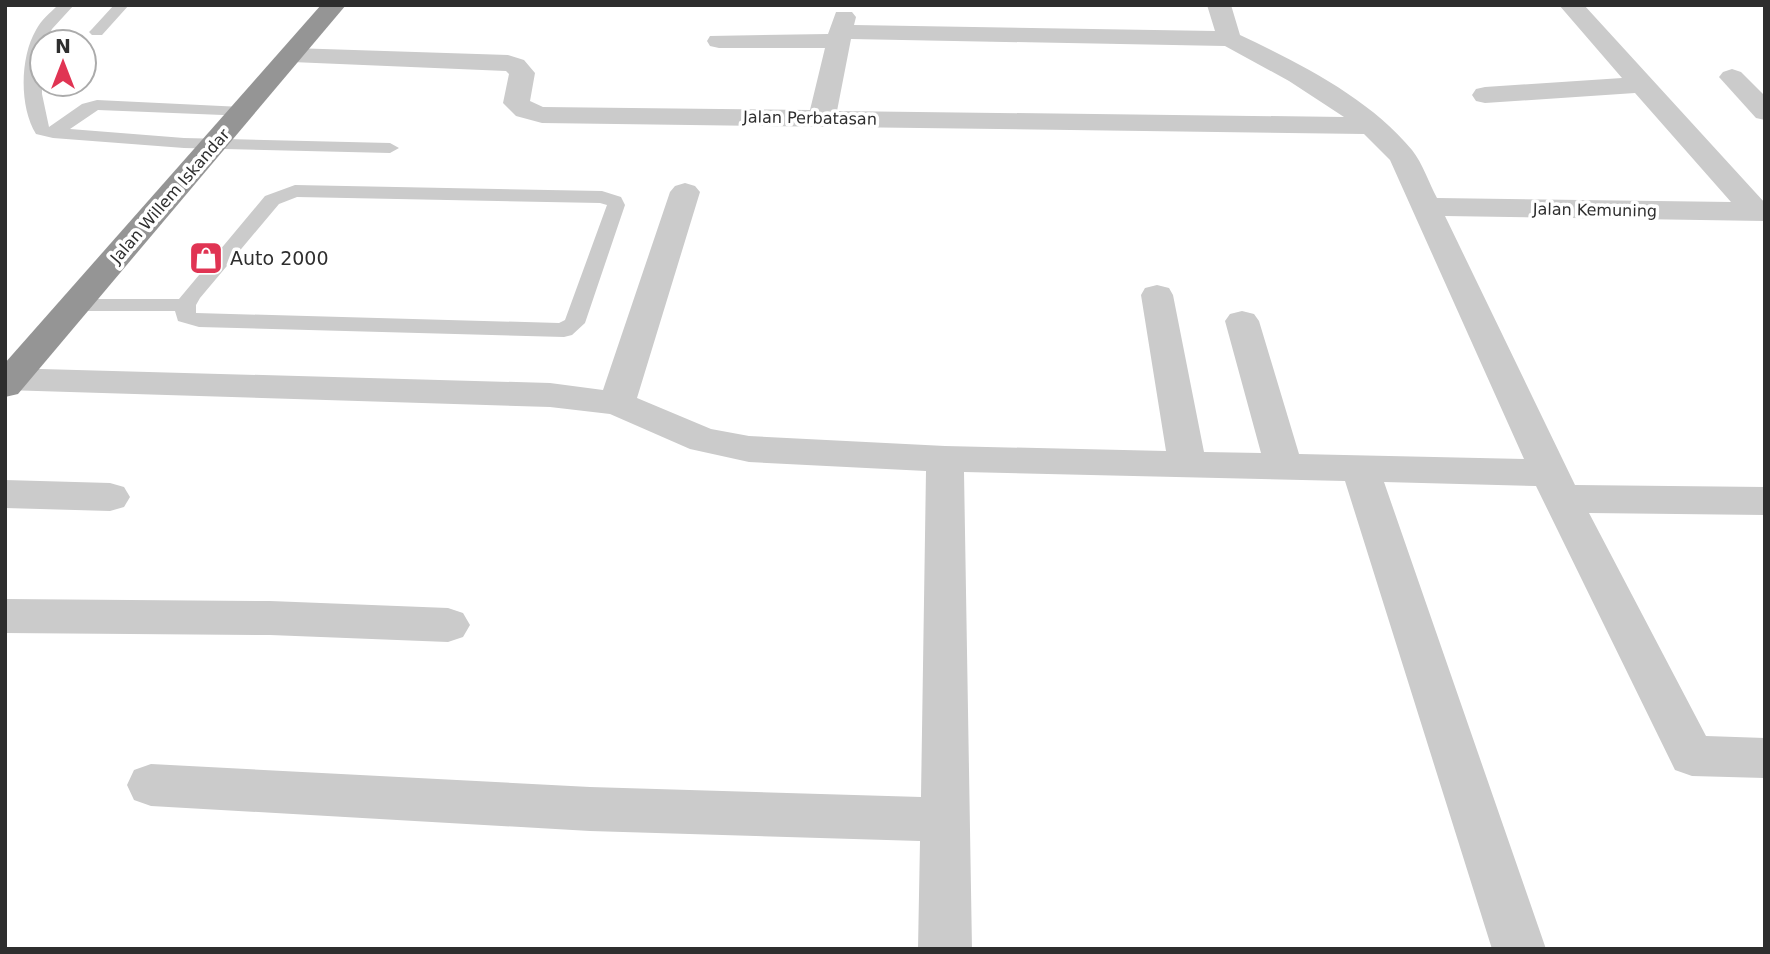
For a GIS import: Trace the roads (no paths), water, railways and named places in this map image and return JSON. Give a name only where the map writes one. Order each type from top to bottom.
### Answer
[{"type":"highway","name":"Jalan Willem Iskandar","points":[[7,382],[334,5]]},
{"type":"street","points":[[822,118],[846,5]]},
{"type":"street","points":[[1219,5],[1229,39]]},
{"type":"street","points":[[1572,5],[1641,85],[1760,212]]},
{"type":"street","points":[[719,41],[839,36],[1229,39],[1256,52],[1374,126],[1403,157],[1555,486],[1692,756],[1765,758]]},
{"type":"street","name":"Jalan Perbatasan","points":[[292,55],[508,63],[515,65],[522,73],[516,103],[525,110],[542,115],[1374,126]]},
{"type":"street","points":[[1732,77],[1765,112]]},
{"type":"street","points":[[1485,95],[1641,85]]},
{"type":"street","points":[[617,403],[685,192]]},
{"type":"street","name":"Jalan Kemuning","points":[[1426,207],[1760,212]]},
{"type":"street","points":[[1157,295],[1187,463]]},
{"type":"street","points":[[1242,321],[1284,466]]},
{"type":"street","points":[[7,382],[502,393],[617,403],[703,440],[729,446],[946,459],[1360,467],[1555,486],[1765,501]]},
{"type":"street","points":[[945,949],[946,459]]},
{"type":"street","points":[[1360,467],[1519,949]]},
{"type":"street","points":[[5,494],[110,497]]},
{"type":"street","points":[[5,616],[270,618],[448,625]]},
{"type":"street","points":[[151,785],[590,809],[945,820]]},
{"type":"lane","points":[[67,5],[43,30],[35,61],[32,102],[41,130],[54,134],[214,144],[390,148]]},
{"type":"lane","points":[[98,31],[122,5]]},
{"type":"lane","points":[[54,134],[88,108],[97,105],[242,112]]},
{"type":"lane","points":[[288,193],[603,197],[614,201],[616,205],[574,323],[565,330],[199,321],[186,316],[185,305],[272,200],[288,193]]},
{"type":"lane","points":[[76,305],[185,305]]},
{"type":"place","name":"Auto 2000","points":[[206,258]]}]
